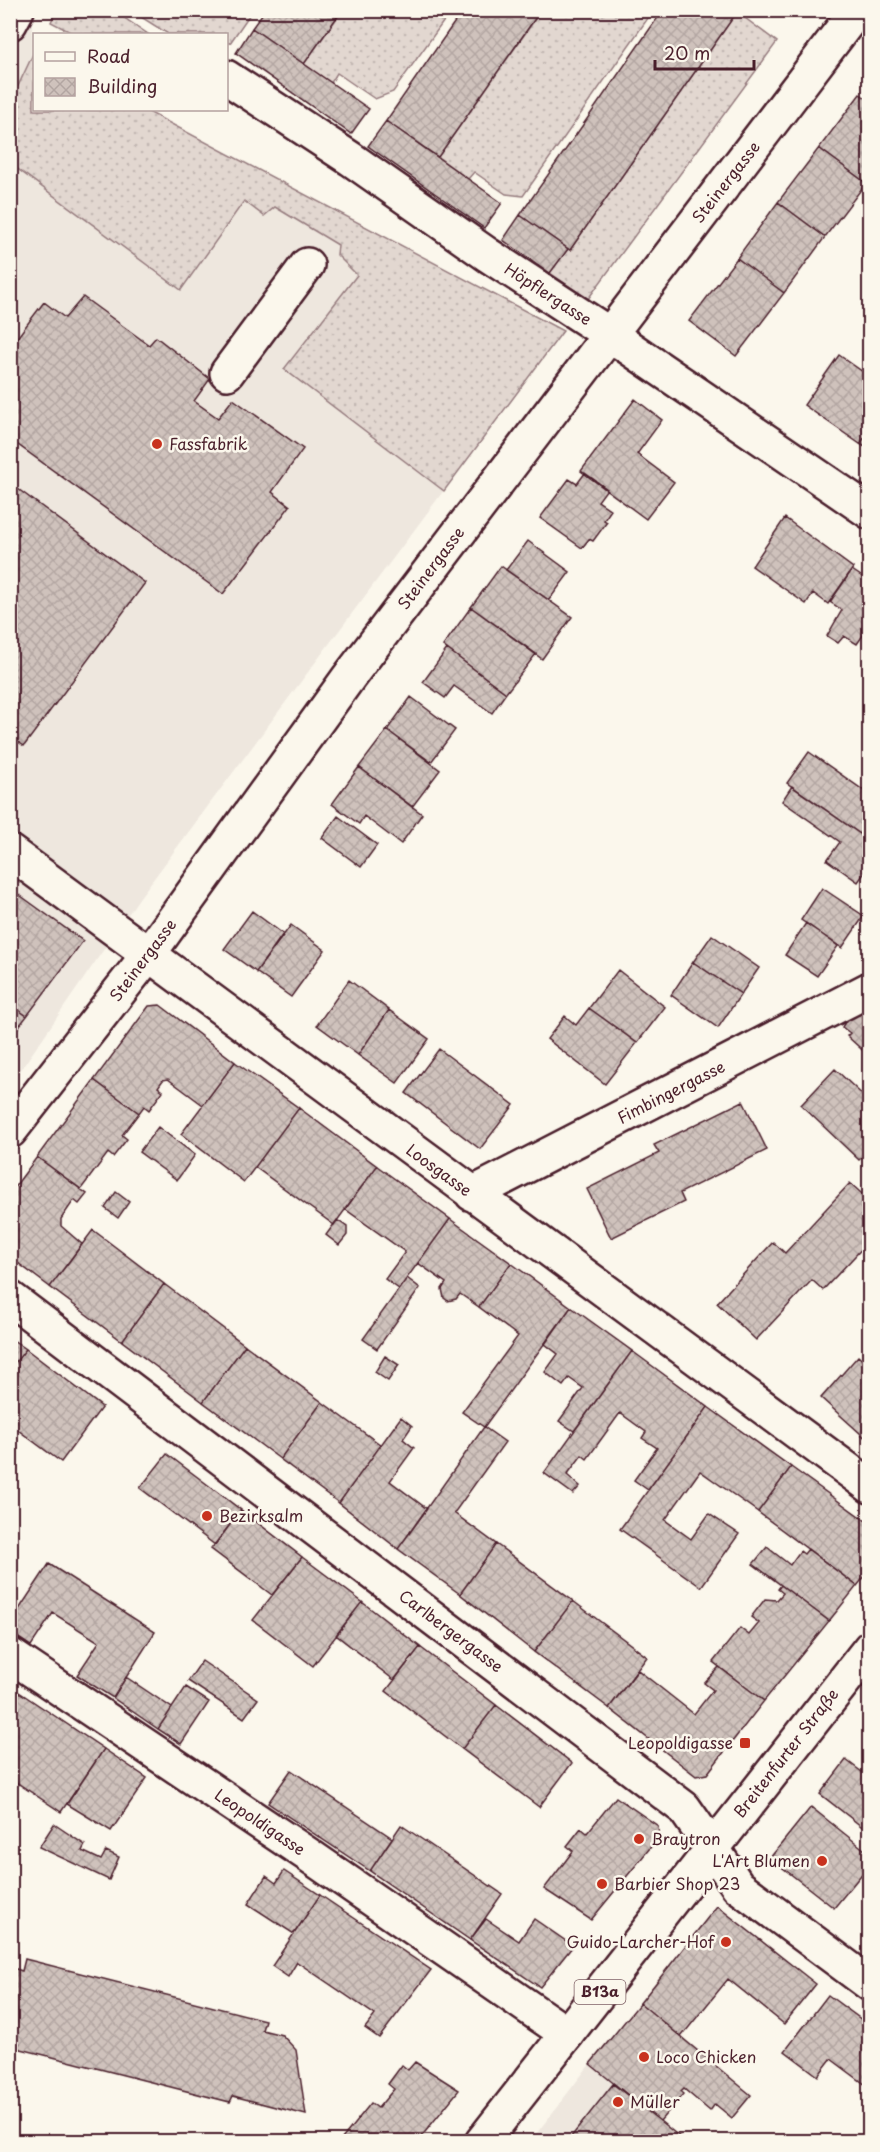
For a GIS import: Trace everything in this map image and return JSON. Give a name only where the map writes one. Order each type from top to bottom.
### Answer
[{"type":"street","points":[[10,23],[17,10]]},
{"type":"street","name":"Steinergasse","points":[[10,1131],[147,955],[349,677],[857,10]]},
{"type":"street","name":"Höpflergasse","points":[[228,78],[870,512]]},
{"type":"street","points":[[226,373],[307,265]]},
{"type":"street","name":"Loosgasse","points":[[10,852],[870,1486]]},
{"type":"street","name":"Fimbingergasse","points":[[472,1194],[870,989]]},
{"type":"street","name":"Carlbergergasse","points":[[10,1298],[684,1808],[738,1886],[870,1984]]},
{"type":"street","name":"Breitenfurter Straße","points":[[482,2142],[870,1648]]},
{"type":"street","name":"Leopoldigasse","points":[[10,1655],[307,1854],[567,2034]]},
{"type":"shaded area","points":[[30,10],[33,38],[33,111],[147,111],[563,331],[140,897],[11,1084],[10,11]]},
{"type":"shaded area","points":[[141,10],[252,10],[230,43],[228,43],[228,33],[166,33],[138,15]]},
{"type":"shaded area","points":[[56,11],[114,11],[147,33],[72,33],[51,22]]},
{"type":"shaded area","points":[[342,11],[451,11],[393,92],[375,99],[337,73],[331,83],[304,64]]},
{"type":"shaded area","points":[[541,11],[653,11],[523,196],[506,194],[474,172],[468,179],[438,157]]},
{"type":"shaded area","points":[[737,12],[777,42],[588,299],[550,273],[568,249],[570,250]]},
{"type":"shaded area","points":[[33,54],[33,111],[147,111],[563,331],[444,491],[284,369],[357,275],[337,255],[338,245],[275,207],[264,216],[244,201],[181,290],[11,164],[11,101]]},
{"type":"shaded area","points":[[590,2064],[613,2084],[686,2141],[530,2142]]},
{"type":"building","points":[[265,10],[342,10],[304,64],[252,28]]},
{"type":"building","points":[[463,10],[541,10],[438,157],[386,121]]},
{"type":"building","points":[[663,10],[737,12],[570,250],[520,215]]},
{"type":"building","points":[[252,28],[369,109],[351,134],[236,53]]},
{"type":"building","points":[[860,94],[870,101],[870,178],[866,183],[819,148]]},
{"type":"building","points":[[386,121],[502,203],[484,228],[368,146]]},
{"type":"building","points":[[819,148],[866,183],[825,237],[778,202]]},
{"type":"building","points":[[778,202],[825,237],[784,293],[737,258]]},
{"type":"building","points":[[520,215],[568,249],[550,273],[503,240]]},
{"type":"building","points":[[737,258],[784,293],[736,356],[689,321]]},
{"type":"building","name":"Fassfabrik","points":[[83,297],[149,345],[156,337],[210,379],[194,401],[218,418],[233,399],[303,449],[272,492],[290,506],[223,594],[10,439],[10,347],[44,302],[65,318]]},
{"type":"building","points":[[839,355],[870,377],[870,430],[860,444],[804,405]]},
{"type":"building","points":[[635,399],[662,420],[637,454],[674,482],[646,519],[581,471]]},
{"type":"building","points":[[870,430],[870,450],[860,444]]},
{"type":"building","points":[[585,473],[607,489],[598,501],[611,510],[604,520],[607,522],[593,541],[589,539],[582,548],[540,518],[569,479],[577,484]]},
{"type":"building","points":[[18,489],[145,583],[24,746],[10,736],[10,499]]},
{"type":"building","points":[[785,518],[853,568],[828,604],[813,593],[806,604],[752,566]]},
{"type":"building","points":[[528,541],[570,572],[549,600],[506,570]]},
{"type":"building","points":[[501,566],[572,617],[542,659],[471,607]]},
{"type":"building","points":[[852,570],[864,578],[867,574],[870,576],[870,633],[866,631],[857,644],[844,636],[838,643],[827,636],[842,610],[830,602]]},
{"type":"building","points":[[471,607],[536,654],[506,693],[443,646]]},
{"type":"building","points":[[447,649],[506,693],[492,713],[454,686],[445,698],[423,682]]},
{"type":"building","points":[[411,697],[455,730],[431,762],[387,730]]},
{"type":"building","points":[[387,730],[440,770],[412,807],[359,767]]},
{"type":"building","points":[[809,752],[870,795],[870,827],[863,836],[787,783]]},
{"type":"building","points":[[359,767],[422,814],[401,844],[364,816],[359,824],[332,804]]},
{"type":"building","points":[[792,786],[870,841],[870,865],[858,882],[827,860],[840,842],[782,801]]},
{"type":"building","points":[[338,816],[377,845],[361,867],[322,838]]},
{"type":"building","points":[[10,888],[83,941],[27,1016],[10,1004]]},
{"type":"building","points":[[822,888],[864,916],[842,948],[801,920]]},
{"type":"building","points":[[252,911],[283,934],[256,972],[224,949]]},
{"type":"building","points":[[806,923],[838,946],[817,976],[785,955]]},
{"type":"building","points":[[291,925],[325,950],[291,997],[256,972]]},
{"type":"building","points":[[712,935],[759,968],[741,994],[693,962]]},
{"type":"building","points":[[693,962],[741,994],[718,1028],[671,995]]},
{"type":"building","points":[[618,970],[665,1007],[637,1043],[589,1008]]},
{"type":"building","points":[[349,980],[389,1010],[358,1055],[317,1025]]},
{"type":"building","points":[[10,1004],[27,1016],[10,1038]]},
{"type":"building","points":[[160,1005],[235,1062],[203,1105],[168,1079],[163,1080],[158,1087],[163,1091],[149,1110],[144,1106],[139,1113],[94,1080],[149,1006]]},
{"type":"building","points":[[855,1006],[870,1019],[870,1057],[847,1036],[850,1033],[842,1027]]},
{"type":"building","points":[[589,1008],[637,1043],[605,1084],[547,1039],[565,1016],[576,1025]]},
{"type":"building","points":[[389,1010],[429,1039],[397,1083],[358,1055]]},
{"type":"building","points":[[439,1049],[514,1105],[480,1149],[406,1093]]},
{"type":"building","points":[[235,1062],[299,1108],[244,1182],[181,1134]]},
{"type":"building","points":[[835,1069],[870,1102],[870,1149],[859,1160],[801,1105]]},
{"type":"building","points":[[94,1080],[139,1113],[122,1135],[127,1139],[113,1157],[108,1153],[81,1189],[37,1157]]},
{"type":"building","points":[[743,1101],[767,1150],[680,1193],[684,1202],[611,1238],[587,1189],[659,1153],[654,1145]]},
{"type":"building","points":[[299,1108],[377,1166],[334,1225],[255,1167]]},
{"type":"building","points":[[158,1127],[195,1155],[177,1180],[139,1152]]},
{"type":"building","points":[[37,1157],[87,1194],[79,1204],[74,1200],[61,1219],[61,1226],[82,1244],[50,1287],[10,1257],[10,1193]]},
{"type":"building","points":[[377,1166],[450,1219],[399,1289],[385,1279],[405,1252],[345,1209]]},
{"type":"building","points":[[850,1183],[870,1201],[870,1240],[823,1290],[812,1280],[756,1340],[717,1303],[773,1242],[785,1253]]},
{"type":"building","points":[[116,1192],[129,1202],[118,1218],[105,1208]]},
{"type":"building","points":[[450,1219],[511,1263],[479,1307],[460,1294],[456,1299],[448,1301],[444,1298],[442,1289],[446,1283],[418,1263]]},
{"type":"building","points":[[337,1220],[347,1227],[347,1235],[339,1245],[326,1235]]},
{"type":"building","points":[[93,1230],[164,1284],[122,1341],[50,1287]]},
{"type":"building","points":[[511,1263],[571,1307],[484,1427],[462,1412],[518,1336],[479,1307]]},
{"type":"building","points":[[407,1278],[420,1288],[377,1349],[363,1339]]},
{"type":"building","points":[[164,1284],[245,1345],[203,1402],[122,1341]]},
{"type":"building","points":[[571,1307],[632,1351],[574,1431],[559,1421],[583,1388],[569,1378],[563,1386],[545,1372],[558,1354],[545,1344]]},
{"type":"building","points":[[10,1338],[26,1349],[10,1369]]},
{"type":"building","points":[[245,1345],[322,1402],[280,1459],[203,1402]]},
{"type":"building","points":[[26,1349],[102,1407],[61,1462],[10,1424],[10,1369]]},
{"type":"building","points":[[632,1351],[708,1407],[648,1490],[634,1480],[657,1448],[642,1438],[646,1432],[620,1413],[587,1459],[582,1455],[567,1475],[580,1486],[573,1494],[544,1473]]},
{"type":"building","points":[[385,1356],[399,1365],[388,1381],[375,1372]]},
{"type":"building","points":[[858,1356],[870,1367],[870,1442],[821,1398]]},
{"type":"building","points":[[322,1402],[381,1445],[339,1503],[280,1459]]},
{"type":"building","points":[[708,1407],[791,1467],[758,1512],[700,1471],[665,1520],[691,1539],[709,1514],[739,1534],[701,1587],[620,1529]]},
{"type":"building","points":[[401,1417],[412,1426],[403,1439],[414,1448],[390,1481],[427,1509],[398,1549],[339,1503]]},
{"type":"building","points":[[484,1427],[505,1442],[454,1513],[496,1544],[460,1594],[398,1549]]},
{"type":"building","points":[[167,1454],[241,1510],[215,1545],[140,1488]]},
{"type":"building","points":[[791,1467],[870,1524],[870,1570],[857,1586],[758,1512]]},
{"type":"building","points":[[241,1510],[302,1557],[272,1595],[211,1549]]},
{"type":"building","points":[[496,1544],[573,1601],[534,1652],[460,1594]]},
{"type":"building","points":[[767,1547],[790,1565],[800,1551],[804,1554],[808,1549],[857,1586],[829,1621],[753,1564]]},
{"type":"building","points":[[302,1557],[362,1602],[313,1666],[253,1620]]},
{"type":"building","points":[[49,1564],[155,1632],[113,1698],[77,1675],[99,1642],[53,1613],[31,1646],[10,1632],[10,1623]]},
{"type":"building","points":[[781,1585],[829,1621],[764,1701],[713,1662],[740,1628],[749,1635],[759,1623],[751,1617],[765,1599],[777,1600],[783,1593],[778,1589]]},
{"type":"building","points":[[573,1601],[647,1657],[609,1708],[534,1652]]},
{"type":"building","points":[[362,1602],[420,1647],[394,1680],[336,1635]]},
{"type":"building","points":[[420,1647],[496,1705],[462,1749],[386,1691]]},
{"type":"building","points":[[202,1661],[258,1699],[244,1718],[188,1681]]},
{"type":"building","points":[[719,1667],[764,1701],[707,1774],[696,1776],[609,1708],[638,1670],[694,1714],[713,1690],[704,1683]]},
{"type":"building","points":[[126,1677],[172,1708],[158,1729],[113,1698]]},
{"type":"building","points":[[186,1687],[209,1702],[181,1744],[158,1729]]},
{"type":"building","points":[[19,1692],[104,1749],[61,1812],[10,1778],[10,1704]]},
{"type":"building","points":[[496,1705],[572,1763],[539,1807],[462,1749]]},
{"type":"building","points":[[104,1749],[147,1778],[111,1831],[67,1804]]},
{"type":"building","points":[[846,1760],[870,1778],[870,1833],[820,1794]]},
{"type":"building","points":[[291,1770],[392,1838],[370,1871],[268,1803]]},
{"type":"building","points":[[616,1797],[658,1826],[659,1837],[591,1920],[544,1889],[573,1851],[567,1846],[581,1828],[587,1833]]},
{"type":"building","name":"L'Art Blumen","points":[[811,1807],[870,1854],[870,1864],[834,1908],[770,1858]]},
{"type":"building","points":[[54,1824],[85,1845],[82,1851],[101,1860],[106,1851],[119,1857],[109,1880],[39,1847]]},
{"type":"building","points":[[401,1825],[502,1894],[470,1940],[370,1871]]},
{"type":"building","points":[[284,1871],[320,1895],[294,1934],[248,1904],[266,1876],[276,1883]]},
{"type":"building","points":[[320,1895],[431,1970],[379,2038],[365,2028],[375,2015],[297,1962],[288,1977],[272,1966]]},
{"type":"building","name":"Guido-Larcher-Hof","points":[[717,1906],[816,1984],[784,2024],[728,1979],[681,2037],[640,2003]]},
{"type":"building","points":[[486,1919],[519,1941],[534,1919],[573,1946],[540,1987],[470,1940]]},
{"type":"building","points":[[25,1959],[265,2020],[262,2030],[282,2035],[296,2050],[306,2115],[233,2096],[230,2102],[17,2048],[19,2043],[10,2041],[10,1967],[22,1971]]},
{"type":"building","points":[[828,1995],[870,2026],[870,2080],[866,2085],[831,2059],[818,2076],[785,2051]]},
{"type":"building","points":[[640,2003],[751,2095],[732,2118],[715,2104],[710,2111],[684,2089],[681,2092],[683,2094],[660,2121],[590,2064]]},
{"type":"building","points":[[415,2062],[459,2090],[417,2142],[345,2142],[342,2139],[371,2103],[378,2108],[394,2089],[388,2084],[402,2065],[408,2070]]},
{"type":"building","name":"Müller","points":[[613,2084],[660,2121],[686,2142],[567,2142]]},
{"type":"building","points":[[10,2132],[29,2142],[10,2142]]},
{"type":"place","name":"Fassfabrik","points":[[157,444]]},
{"type":"place","name":"Bezirksalm","points":[[207,1516]]},
{"type":"place","name":"Leopoldigasse","points":[[745,1743]]},
{"type":"place","name":"Braytron","points":[[639,1839]]},
{"type":"place","name":"L'Art Blumen","points":[[822,1861]]},
{"type":"place","name":"Barbier Shop 23","points":[[602,1884]]},
{"type":"place","name":"Guido-Larcher-Hof","points":[[726,1942]]},
{"type":"place","name":"Loco Chicken","points":[[644,2057]]},
{"type":"place","name":"Müller","points":[[618,2102]]}]
